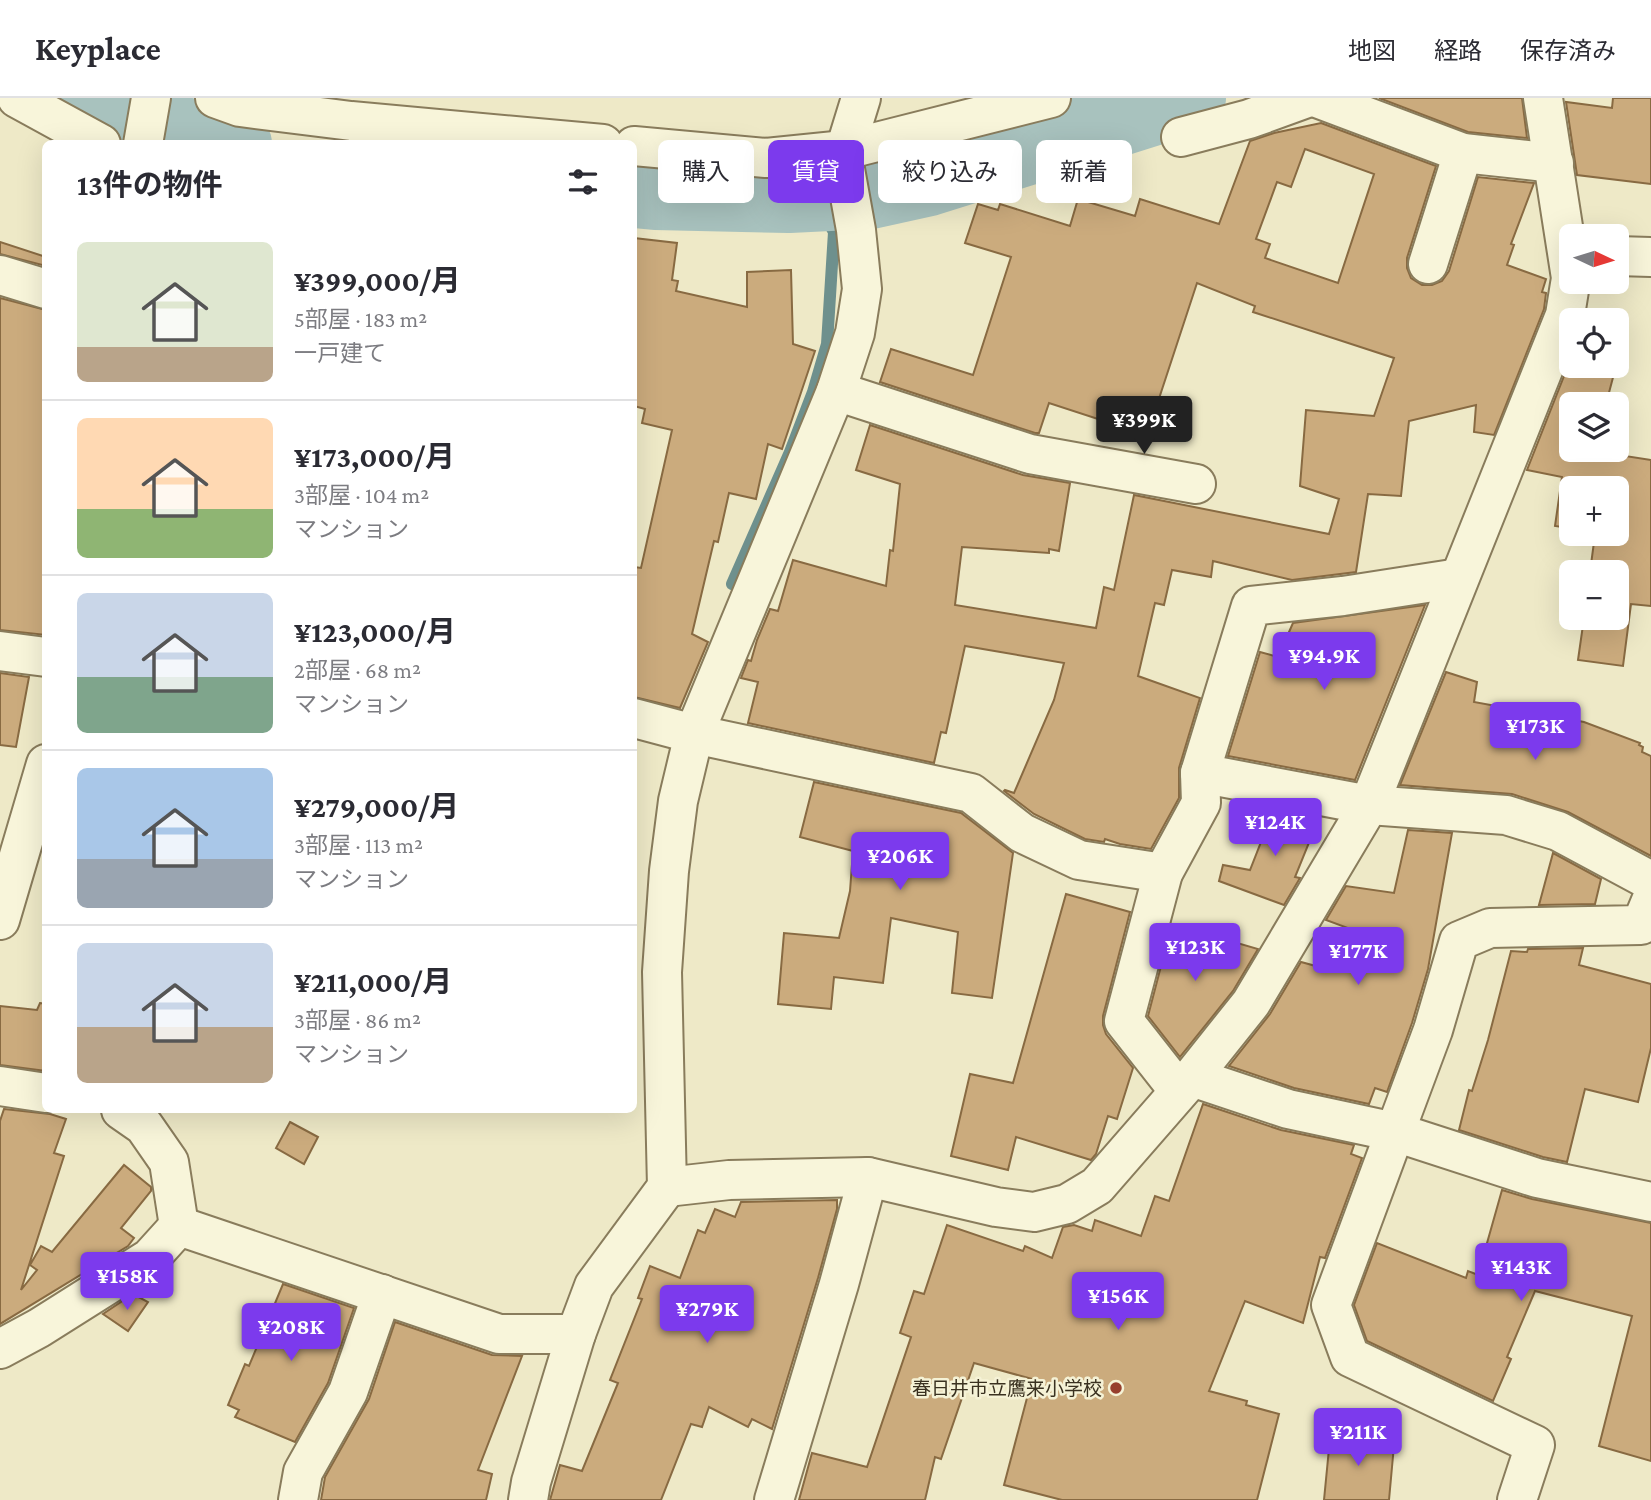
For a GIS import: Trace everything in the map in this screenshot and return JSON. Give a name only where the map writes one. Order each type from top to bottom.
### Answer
[{"type":"street","points":[[17,98],[93,140]]},
{"type":"street","points":[[144,140],[151,98]]},
{"type":"street","points":[[215,98],[240,107],[351,121],[559,140]]},
{"type":"street","points":[[850,140],[861,98]]},
{"type":"street","points":[[864,154],[1051,98]]},
{"type":"street","points":[[1181,137],[1249,119],[1307,98]]},
{"type":"street","points":[[1317,98],[1463,153],[1554,163]]},
{"type":"street","points":[[1543,98],[1565,224]]},
{"type":"street","points":[[637,146],[768,158]]},
{"type":"street","points":[[1428,264],[1463,153]]},
{"type":"street","points":[[528,1500],[531,1482],[576,1334],[594,1286],[667,1187],[649,1088],[678,801],[694,734],[836,391],[855,333],[862,289],[852,203]]},
{"type":"street","points":[[1629,256],[1651,257]]},
{"type":"street","points":[[0,275],[42,288]]},
{"type":"street","points":[[667,1187],[729,1180],[868,1177],[1034,1212],[1067,1204],[1097,1186],[1186,1084],[1251,1003],[1369,805],[1565,315],[1568,294]]},
{"type":"street","points":[[836,391],[1030,454],[1196,484]]},
{"type":"street","points":[[1459,578],[1343,596],[1251,606],[1200,773],[1201,803],[1163,873],[1124,1021],[1186,1084],[1395,1132],[1537,1178],[1651,1202]]},
{"type":"street","points":[[0,651],[42,656]]},
{"type":"street","points":[[637,719],[694,734],[971,793],[1022,833],[1079,860],[1163,873]]},
{"type":"street","points":[[1200,773],[1369,805],[1506,815],[1558,831],[1651,881]]},
{"type":"street","points":[[0,920],[42,778]]},
{"type":"street","points":[[1517,1500],[1535,1445],[1350,1357],[1331,1305],[1433,1030],[1459,941],[1490,928],[1648,919]]},
{"type":"street","points":[[0,1086],[42,1092]]},
{"type":"street","points":[[125,1113],[144,1126],[169,1162],[179,1226]]},
{"type":"street","points":[[774,1500],[868,1177]]},
{"type":"street","points":[[179,1226],[499,1334],[576,1334]]},
{"type":"street","points":[[0,1349],[39,1328],[150,1258],[179,1226]]},
{"type":"street","points":[[298,1500],[303,1472],[348,1392],[382,1294]]},
{"type":"building","points":[[1379,98],[1522,98],[1527,138],[1468,132]]},
{"type":"building","points":[[1613,98],[1651,98],[1651,184],[1577,175],[1566,102],[1612,108]]},
{"type":"building","points":[[1321,123],[1436,166],[1407,258],[1411,278],[1422,285],[1442,281],[1449,271],[1478,177],[1534,183],[1511,244],[1514,245],[1507,265],[1546,279],[1542,292],[1546,293],[1544,309],[1494,435],[1474,432],[1476,405],[1409,421],[1401,496],[1368,494],[1356,572],[1292,580],[1213,561],[1211,577],[1172,570],[1164,605],[1155,603],[1138,676],[1200,698],[1179,768],[1179,798],[1151,849],[1105,839],[1104,842],[1085,839],[1034,814],[1004,791],[1014,793],[1054,700],[1064,663],[965,646],[946,733],[941,732],[934,763],[748,723],[758,682],[741,678],[748,660],[751,661],[770,609],[778,611],[793,560],[886,586],[890,550],[893,551],[900,484],[856,470],[870,425],[1023,475],[1070,483],[1059,551],[1049,549],[1049,553],[962,547],[955,605],[1096,628],[1104,587],[1114,590],[1134,495],[1329,534],[1339,499],[1300,486],[1306,410],[1374,416],[1394,358],[1253,312],[1255,306],[1197,283],[1147,435],[1049,403],[1039,433],[1035,433],[880,382],[891,349],[973,375],[1011,257],[965,243],[978,204],[998,210],[1000,204],[1070,226],[1077,203],[1091,203],[1135,216],[1140,199],[1219,224],[1250,141]],"holes":[[[1305,149],[1374,174],[1338,283],[1265,258],[1270,244],[1256,239],[1277,182],[1291,187]]]},
{"type":"building","points":[[637,238],[677,243],[672,280],[678,281],[676,291],[747,307],[747,272],[791,270],[793,344],[815,351],[782,449],[768,444],[756,499],[729,493],[718,542],[714,541],[692,634],[708,642],[680,708],[637,698],[637,567],[641,568],[672,430],[642,423],[645,409],[637,407]]},
{"type":"building","points":[[0,242],[42,256],[42,265],[0,254]]},
{"type":"building","points":[[0,298],[42,309],[42,635],[0,630]]},
{"type":"building","points":[[1563,378],[1613,378],[1609,392],[1559,392],[1559,462],[1629,462],[1629,457],[1651,460],[1651,606],[1631,604],[1629,620],[1629,560],[1592,560],[1593,546],[1629,546],[1629,476],[1559,476],[1527,470]]},
{"type":"building","points":[[1559,498],[1559,527],[1555,526]]},
{"type":"building","points":[[1425,605],[1355,780],[1228,756],[1260,652],[1278,657],[1293,623]]},
{"type":"building","points":[[1582,630],[1628,630],[1623,666],[1578,660]]},
{"type":"building","points":[[1446,672],[1477,682],[1474,702],[1584,722],[1640,743],[1642,752],[1651,756],[1651,856],[1568,812],[1512,794],[1400,785]]},
{"type":"building","points":[[0,673],[29,677],[16,747],[0,745]]},
{"type":"building","points":[[814,782],[961,813],[1013,853],[992,998],[952,993],[958,932],[891,918],[883,983],[834,977],[831,1009],[778,1004],[784,933],[839,938],[850,891],[853,851],[800,837]]},
{"type":"building","points":[[1274,809],[1319,818],[1295,877],[1300,878],[1284,905],[1219,881],[1223,865],[1250,870]]},
{"type":"building","points":[[1408,830],[1452,833],[1428,969],[1387,1092],[1375,1088],[1369,1104],[1294,1088],[1229,1066],[1270,1014],[1301,962],[1334,971],[1348,928],[1326,920],[1346,886],[1394,893]]},
{"type":"building","points":[[1553,853],[1601,879],[1595,904],[1539,905]]},
{"type":"building","points":[[1066,894],[1130,912],[1103,1016],[1106,1034],[1133,1068],[1117,1119],[1108,1116],[1096,1154],[1091,1160],[1016,1137],[1008,1170],[951,1156],[970,1074],[1013,1083]]},
{"type":"building","points":[[1172,924],[1258,949],[1233,991],[1180,1057],[1148,1016]]},
{"type":"building","points":[[1583,948],[1579,965],[1651,984],[1651,1048],[1638,1102],[1585,1089],[1567,1162],[1459,1130],[1469,1090],[1472,1091],[1488,1040],[1511,951]]},
{"type":"building","points":[[42,1003],[42,1070],[0,1065],[0,1006],[37,1010]]},
{"type":"building","points":[[1203,1104],[1281,1130],[1354,1145],[1351,1154],[1362,1158],[1325,1258],[1320,1257],[1303,1323],[1245,1301],[1209,1391],[1247,1401],[1246,1405],[1279,1414],[1257,1500],[1062,1500],[1004,1485],[1032,1379],[974,1363],[941,1459],[935,1457],[925,1500],[799,1500],[812,1453],[867,1467],[911,1337],[900,1333],[914,1291],[924,1294],[947,1225],[1023,1251],[1025,1246],[1052,1258],[1063,1227],[1074,1225],[1092,1231],[1095,1220],[1141,1236],[1155,1196],[1169,1201]]},
{"type":"building","points":[[4,1109],[50,1114],[66,1119],[54,1153],[64,1156],[21,1290],[37,1270],[30,1265],[41,1246],[52,1252],[124,1165],[151,1187],[151,1191],[121,1228],[134,1238],[128,1246],[0,1324],[0,1121]]},
{"type":"building","points":[[290,1122],[318,1137],[304,1164],[276,1148]]},
{"type":"building","points":[[1502,1190],[1532,1199],[1651,1223],[1651,1461],[1599,1446],[1632,1316],[1535,1291],[1507,1357],[1511,1359],[1493,1401],[1367,1341],[1354,1305],[1377,1243],[1466,1278],[1468,1271],[1478,1275]]},
{"type":"building","points":[[837,1200],[837,1209],[818,1278],[772,1429],[752,1419],[748,1427],[709,1407],[702,1427],[691,1424],[661,1500],[550,1500],[560,1465],[582,1471],[618,1383],[610,1380],[642,1299],[638,1298],[650,1266],[680,1278],[698,1230],[705,1233],[715,1209],[735,1217],[741,1202]]},
{"type":"building","points":[[283,1284],[354,1308],[328,1383],[295,1442],[235,1417],[239,1410],[228,1405],[245,1364],[249,1366]]},
{"type":"building","points":[[133,1294],[148,1302],[128,1331],[103,1314]]},
{"type":"building","points":[[395,1322],[492,1355],[522,1356],[478,1470],[492,1474],[486,1500],[321,1500],[325,1477],[369,1399]]},
{"type":"building","points":[[1331,1428],[1394,1445],[1389,1500],[1324,1500]]},
{"type":"waterway","points":[[81,98],[204,140]]},
{"type":"waterway","points":[[637,192],[789,197],[870,193],[929,180],[1190,98]]},
{"type":"waterway","points":[[732,584],[790,452],[813,392],[827,344],[834,232],[824,215],[822,203]]},
{"type":"place","name":"春日井市立鷹来小学校","points":[[1116,1388]]}]
